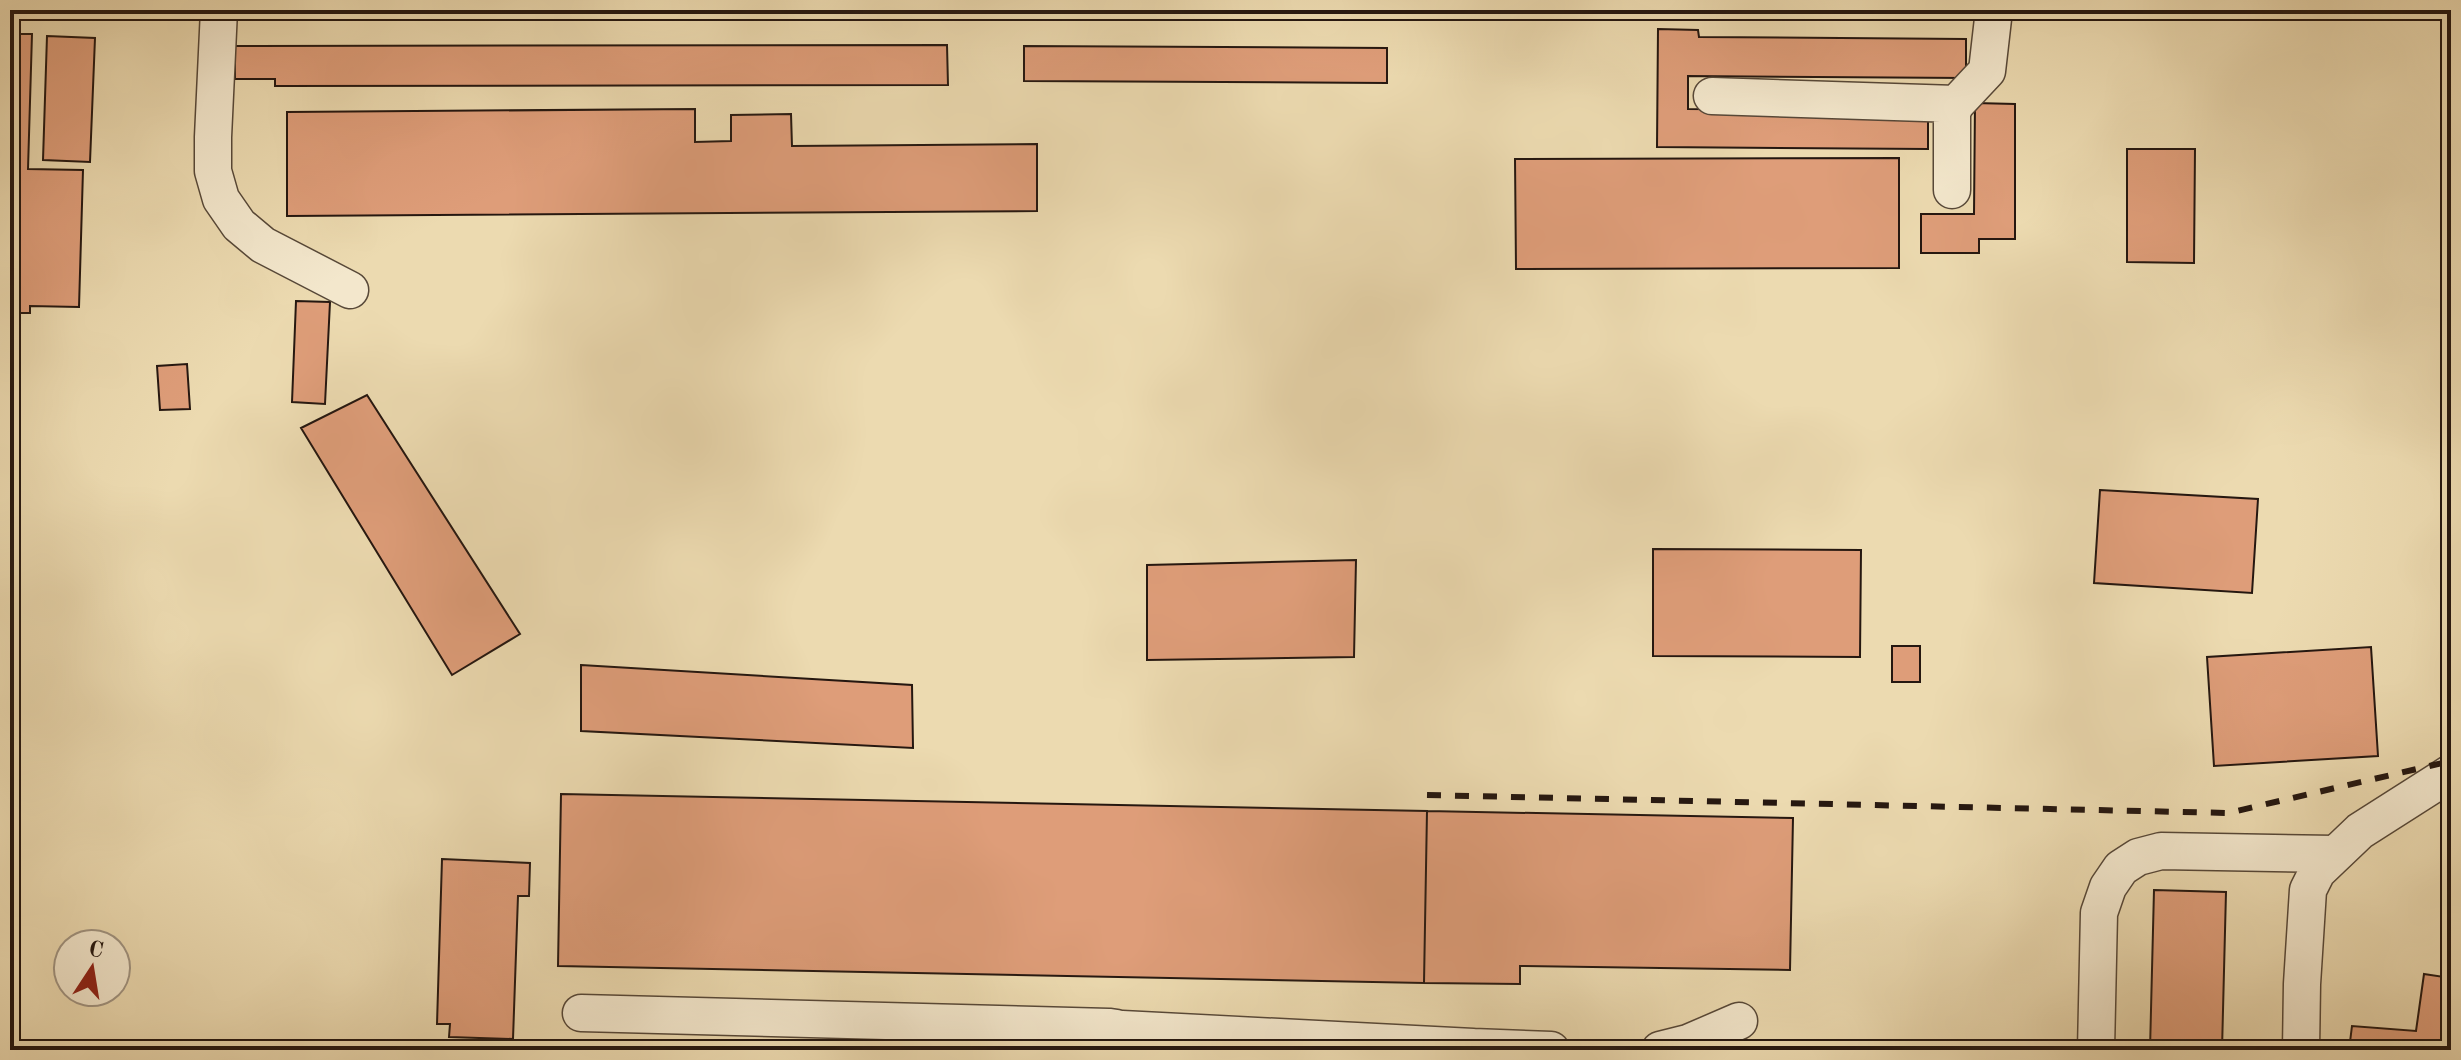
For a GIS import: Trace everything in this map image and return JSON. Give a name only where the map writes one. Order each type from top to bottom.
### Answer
[{"type":"lane","points":[[219,10],[213,171],[221,199],[239,225],[263,245],[350,290]]},
{"type":"lane","points":[[1952,190],[1952,112],[1987,71],[1994,10]]},
{"type":"lane","points":[[1712,96],[1956,104]]},
{"type":"lane","points":[[2301,1050],[2308,890],[2317,872],[2360,831],[2451,773]]},
{"type":"lane","points":[[2096,1050],[2099,913],[2108,887],[2121,868],[2138,857],[2161,851],[2335,854]]},
{"type":"lane","points":[[581,1013],[1134,1039],[1551,1050]]},
{"type":"lane","points":[[1660,1050],[1688,1043],[1739,1021]]},
{"type":"building","points":[[1658,29],[1698,30],[1699,37],[1966,39],[1966,78],[1688,76],[1688,109],[1928,111],[1928,149],[1657,147]]},
{"type":"building","points":[[10,34],[32,34],[28,169],[83,170],[79,307],[30,306],[30,313],[10,313]]},
{"type":"building","points":[[47,36],[95,38],[90,162],[43,160]]},
{"type":"building","points":[[947,45],[948,85],[275,86],[275,79],[235,79],[235,46]]},
{"type":"building","points":[[1024,46],[1387,48],[1387,83],[1024,81]]},
{"type":"building","points":[[1975,103],[2015,104],[2015,239],[1979,239],[1979,253],[1921,253],[1921,214],[1974,214]]},
{"type":"building","points":[[695,109],[695,142],[731,141],[731,115],[791,114],[792,146],[1037,144],[1037,211],[287,216],[287,112]]},
{"type":"building","points":[[2127,149],[2195,149],[2194,263],[2127,262]]},
{"type":"building","points":[[1899,158],[1899,268],[1516,269],[1515,159]]},
{"type":"building","points":[[296,301],[330,302],[325,404],[292,402]]},
{"type":"building","points":[[187,364],[190,409],[160,410],[157,366]]},
{"type":"building","points":[[367,395],[520,634],[452,675],[301,428]]},
{"type":"building","points":[[2100,490],[2258,499],[2252,593],[2094,583]]},
{"type":"building","points":[[1653,549],[1861,550],[1860,657],[1653,656]]},
{"type":"building","points":[[1356,560],[1354,657],[1147,660],[1147,565]]},
{"type":"building","points":[[1892,646],[1920,646],[1920,682],[1892,682]]},
{"type":"building","points":[[2371,647],[2378,756],[2214,766],[2207,657]]},
{"type":"building","points":[[581,665],[912,685],[913,748],[581,731]]},
{"type":"building","points":[[561,794],[1427,811],[1424,983],[558,966]]},
{"type":"building","points":[[1427,811],[1793,818],[1790,970],[1520,966],[1520,984],[1424,983]]},
{"type":"building","points":[[442,859],[530,863],[529,896],[518,896],[513,1039],[449,1037],[450,1024],[437,1024]]},
{"type":"building","points":[[2154,890],[2226,892],[2222,1050],[2150,1050]]},
{"type":"building","points":[[2424,974],[2451,978],[2451,1050],[2349,1050],[2352,1026],[2416,1031]]},
{"type":"railway","points":[[1427,795],[2228,813],[2451,761]]}]
